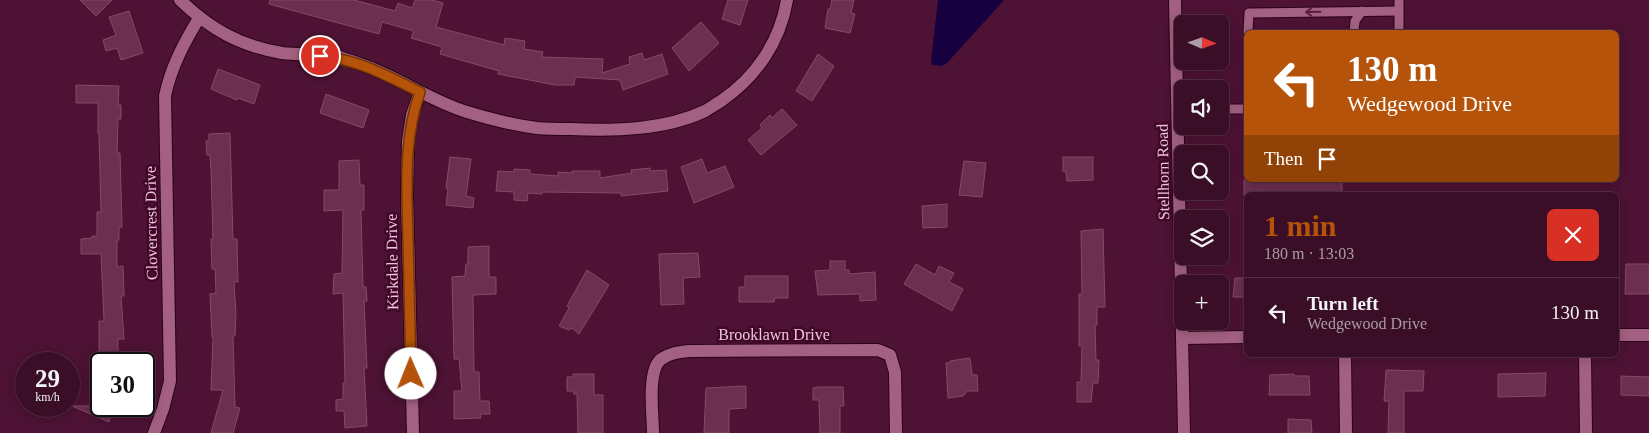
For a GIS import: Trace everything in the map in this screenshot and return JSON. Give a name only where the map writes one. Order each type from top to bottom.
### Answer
[{"type":"street","points":[[180,0],[199,18],[225,35],[253,46],[282,53],[339,58],[365,66],[465,111],[499,121],[539,128],[594,130],[641,128],[667,124],[705,111],[732,93],[758,68],[775,42],[788,0]]},
{"type":"street","name":"Stellhorn Road","points":[[1176,2],[1179,80]]},
{"type":"street","name":"Clovercrest Drive","points":[[154,433],[163,409],[170,381],[165,96],[177,56],[199,18]]},
{"type":"street","name":"Kirkdale Drive","points":[[413,433],[407,196],[408,141],[412,115],[420,92]]},
{"type":"street","name":"Stellhorn Road","points":[[1180,135],[1184,433]]},
{"type":"street","points":[[1619,335],[1649,335]]},
{"type":"street","points":[[1182,338],[1244,337]]},
{"type":"street","name":"Brooklawn Drive","points":[[653,433],[653,374],[659,361],[672,353],[689,351],[878,350],[890,355],[895,372],[896,433]]},
{"type":"street","points":[[1345,357],[1346,433]]},
{"type":"street","points":[[1584,357],[1586,433]]},
{"type":"lane","points":[[1399,0],[1399,30]]},
{"type":"lane","points":[[1354,30],[1355,21],[1362,11]]},
{"type":"lane","points":[[1248,30],[1249,13],[1399,11]]},
{"type":"lane","points":[[1229,109],[1244,109]]},
{"type":"shaded area","points":[[938,0],[1004,0],[947,63],[941,66],[932,65],[931,60]]},
{"type":"building","points":[[80,0],[112,0],[96,16]]},
{"type":"building","points":[[270,0],[354,0],[395,11],[398,3],[412,8],[415,0],[432,0],[443,3],[436,27],[504,45],[505,38],[525,41],[524,49],[543,52],[542,57],[603,59],[602,73],[630,64],[629,57],[642,53],[644,60],[662,54],[668,74],[623,90],[620,80],[575,77],[574,85],[555,85],[498,74],[499,71],[440,54],[442,47],[411,38],[414,31],[382,22],[379,34],[269,4]]},
{"type":"building","points":[[728,0],[748,0],[740,25],[722,19]]},
{"type":"building","points":[[832,0],[854,0],[851,13],[855,14],[850,33],[825,28],[828,9],[830,9]]},
{"type":"building","points":[[129,11],[143,53],[121,60],[117,48],[106,51],[103,40],[116,35],[109,17]]},
{"type":"building","points":[[701,22],[719,43],[689,71],[672,48]]},
{"type":"building","points":[[818,54],[834,66],[812,101],[796,91]]},
{"type":"building","points":[[218,69],[260,85],[254,104],[238,98],[237,100],[211,89]]},
{"type":"building","points":[[76,85],[119,86],[118,105],[121,105],[121,119],[118,119],[117,153],[120,153],[122,227],[119,227],[119,240],[117,240],[117,267],[123,266],[124,296],[121,296],[124,339],[118,339],[118,352],[99,352],[99,321],[104,321],[101,254],[81,254],[81,239],[97,236],[97,212],[101,212],[98,103],[76,103]]},
{"type":"building","points":[[326,94],[369,110],[363,128],[320,113]]},
{"type":"building","points":[[782,109],[797,125],[761,155],[748,140],[762,128],[760,125],[770,115],[772,118]]},
{"type":"building","points":[[230,133],[233,239],[237,239],[238,282],[234,282],[236,313],[235,336],[233,336],[235,407],[240,408],[233,433],[211,433],[223,390],[211,390],[213,337],[210,294],[216,293],[215,269],[212,269],[211,239],[213,239],[210,155],[207,155],[206,141],[209,140],[209,134]]},
{"type":"building","points":[[450,157],[471,159],[466,196],[474,198],[473,208],[446,205]]},
{"type":"building","points":[[1063,157],[1093,157],[1093,180],[1067,181],[1066,172],[1063,171]]},
{"type":"building","points":[[702,159],[707,173],[725,166],[734,187],[694,203],[681,167]]},
{"type":"building","points":[[359,160],[360,185],[364,185],[364,210],[361,210],[363,287],[366,287],[367,301],[364,301],[367,368],[364,368],[367,426],[345,428],[344,411],[336,411],[336,400],[343,399],[343,383],[345,383],[343,293],[333,294],[334,274],[342,273],[343,210],[324,211],[324,190],[339,190],[339,161]]},
{"type":"building","points":[[964,161],[986,163],[982,197],[959,195]]},
{"type":"building","points":[[650,168],[650,171],[666,170],[668,191],[621,196],[621,193],[542,192],[542,194],[528,193],[527,201],[514,200],[514,192],[496,191],[498,171],[530,170],[530,174],[558,176],[558,172],[600,171],[600,178],[632,173],[631,170]]},
{"type":"building","points":[[1244,182],[1342,182],[1342,192],[1244,192]]},
{"type":"building","points":[[947,204],[947,227],[923,228],[922,206]]},
{"type":"building","points":[[1103,229],[1105,307],[1097,307],[1097,325],[1095,326],[1096,360],[1099,360],[1098,383],[1093,383],[1091,402],[1077,402],[1077,382],[1081,382],[1082,346],[1079,346],[1079,294],[1082,294],[1081,231]]},
{"type":"building","points":[[489,246],[489,277],[496,277],[496,294],[473,295],[474,372],[479,372],[480,401],[489,401],[490,414],[480,414],[481,418],[454,419],[454,391],[462,391],[459,359],[454,359],[452,277],[465,276],[466,264],[468,264],[468,247]]},
{"type":"building","points":[[698,253],[700,277],[683,278],[684,304],[661,305],[659,254]]},
{"type":"building","points":[[830,261],[845,261],[845,270],[849,270],[849,274],[875,272],[876,300],[860,301],[860,294],[818,295],[815,271],[830,270]]},
{"type":"building","points":[[916,264],[935,275],[939,266],[954,273],[949,282],[963,289],[952,311],[904,284]]},
{"type":"building","points":[[1626,264],[1649,264],[1649,294],[1625,294]]},
{"type":"building","points":[[587,270],[609,285],[579,334],[572,328],[569,330],[559,326],[569,308],[567,306]]},
{"type":"building","points":[[745,276],[788,276],[788,298],[775,298],[774,302],[739,302],[739,287],[745,287]]},
{"type":"building","points":[[1235,278],[1244,278],[1244,297],[1233,297]]},
{"type":"building","points":[[970,358],[972,375],[977,375],[978,391],[968,391],[963,396],[948,398],[946,363]]},
{"type":"building","points":[[1386,370],[1424,371],[1423,391],[1404,391],[1404,433],[1388,433],[1389,401],[1384,401]]},
{"type":"building","points":[[1546,373],[1545,396],[1498,397],[1498,374]]},
{"type":"building","points":[[573,374],[594,374],[594,395],[603,395],[603,433],[578,433],[577,394],[574,394],[573,391],[567,391],[567,377],[573,377]]},
{"type":"building","points":[[1294,374],[1294,376],[1309,376],[1310,395],[1269,395],[1270,375]]},
{"type":"building","points":[[1621,376],[1649,377],[1649,396],[1621,395]]},
{"type":"building","points":[[746,386],[746,408],[729,409],[729,433],[704,433],[706,388]]},
{"type":"building","points":[[843,387],[844,406],[840,406],[840,433],[820,433],[819,400],[813,400],[813,388]]},
{"type":"building","points":[[80,406],[90,406],[90,414],[80,409]]},
{"type":"building","points":[[97,417],[111,417],[109,422]]},
{"type":"building","points":[[1288,419],[1311,420],[1312,433],[1288,433]]},
{"type":"route","points":[[320,56],[339,58],[365,66],[420,92],[412,115],[408,141],[407,196],[411,374]]}]
